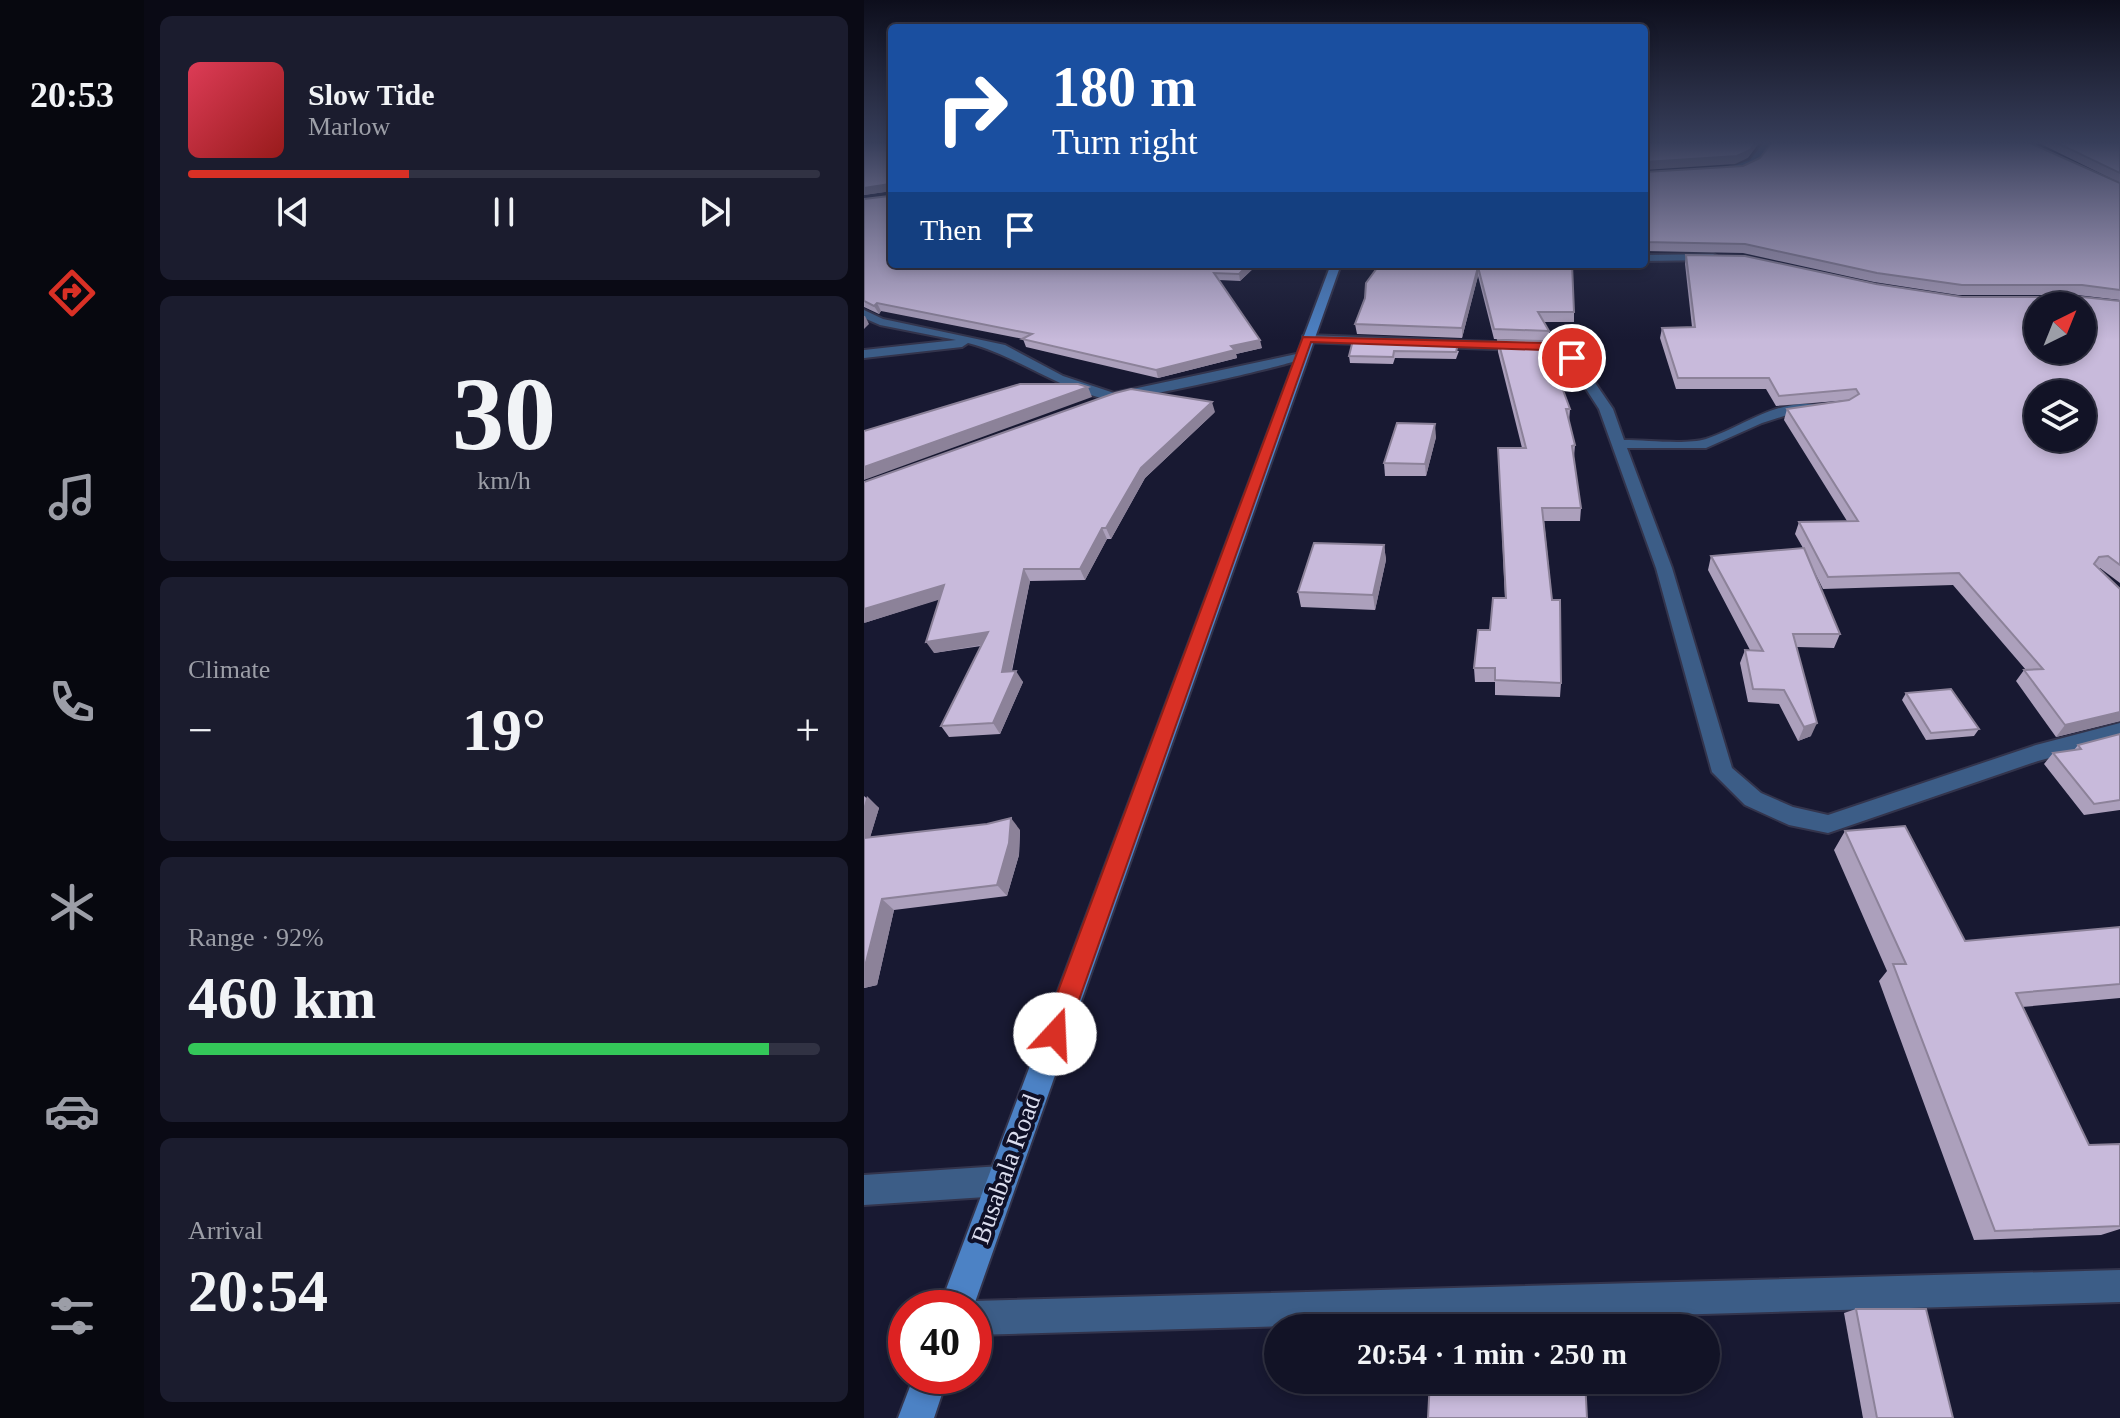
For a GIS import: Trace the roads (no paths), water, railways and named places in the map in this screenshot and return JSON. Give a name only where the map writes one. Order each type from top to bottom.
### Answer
[{"type":"street","points":[[1648,258],[1722,257]]},
{"type":"street","name":"Busabala Road","points":[[962,1290],[1334,268]]},
{"type":"street","points":[[864,313],[880,322],[974,341],[1028,360],[1059,379],[1114,397]]},
{"type":"street","points":[[864,354],[974,341]]},
{"type":"street","points":[[1088,405],[1304,348],[1545,347],[1572,358],[1606,409],[1664,568],[1723,772],[1753,799],[1789,816],[1828,824],[2036,753],[2120,731]]},
{"type":"street","points":[[1619,444],[1706,444],[1757,420],[1786,411],[1830,406]]},
{"type":"street","points":[[864,1190],[1001,1181]]},
{"type":"street","points":[[992,1317],[2120,1286]]},
{"type":"street","points":[[916,1418],[925,1394]]}]
